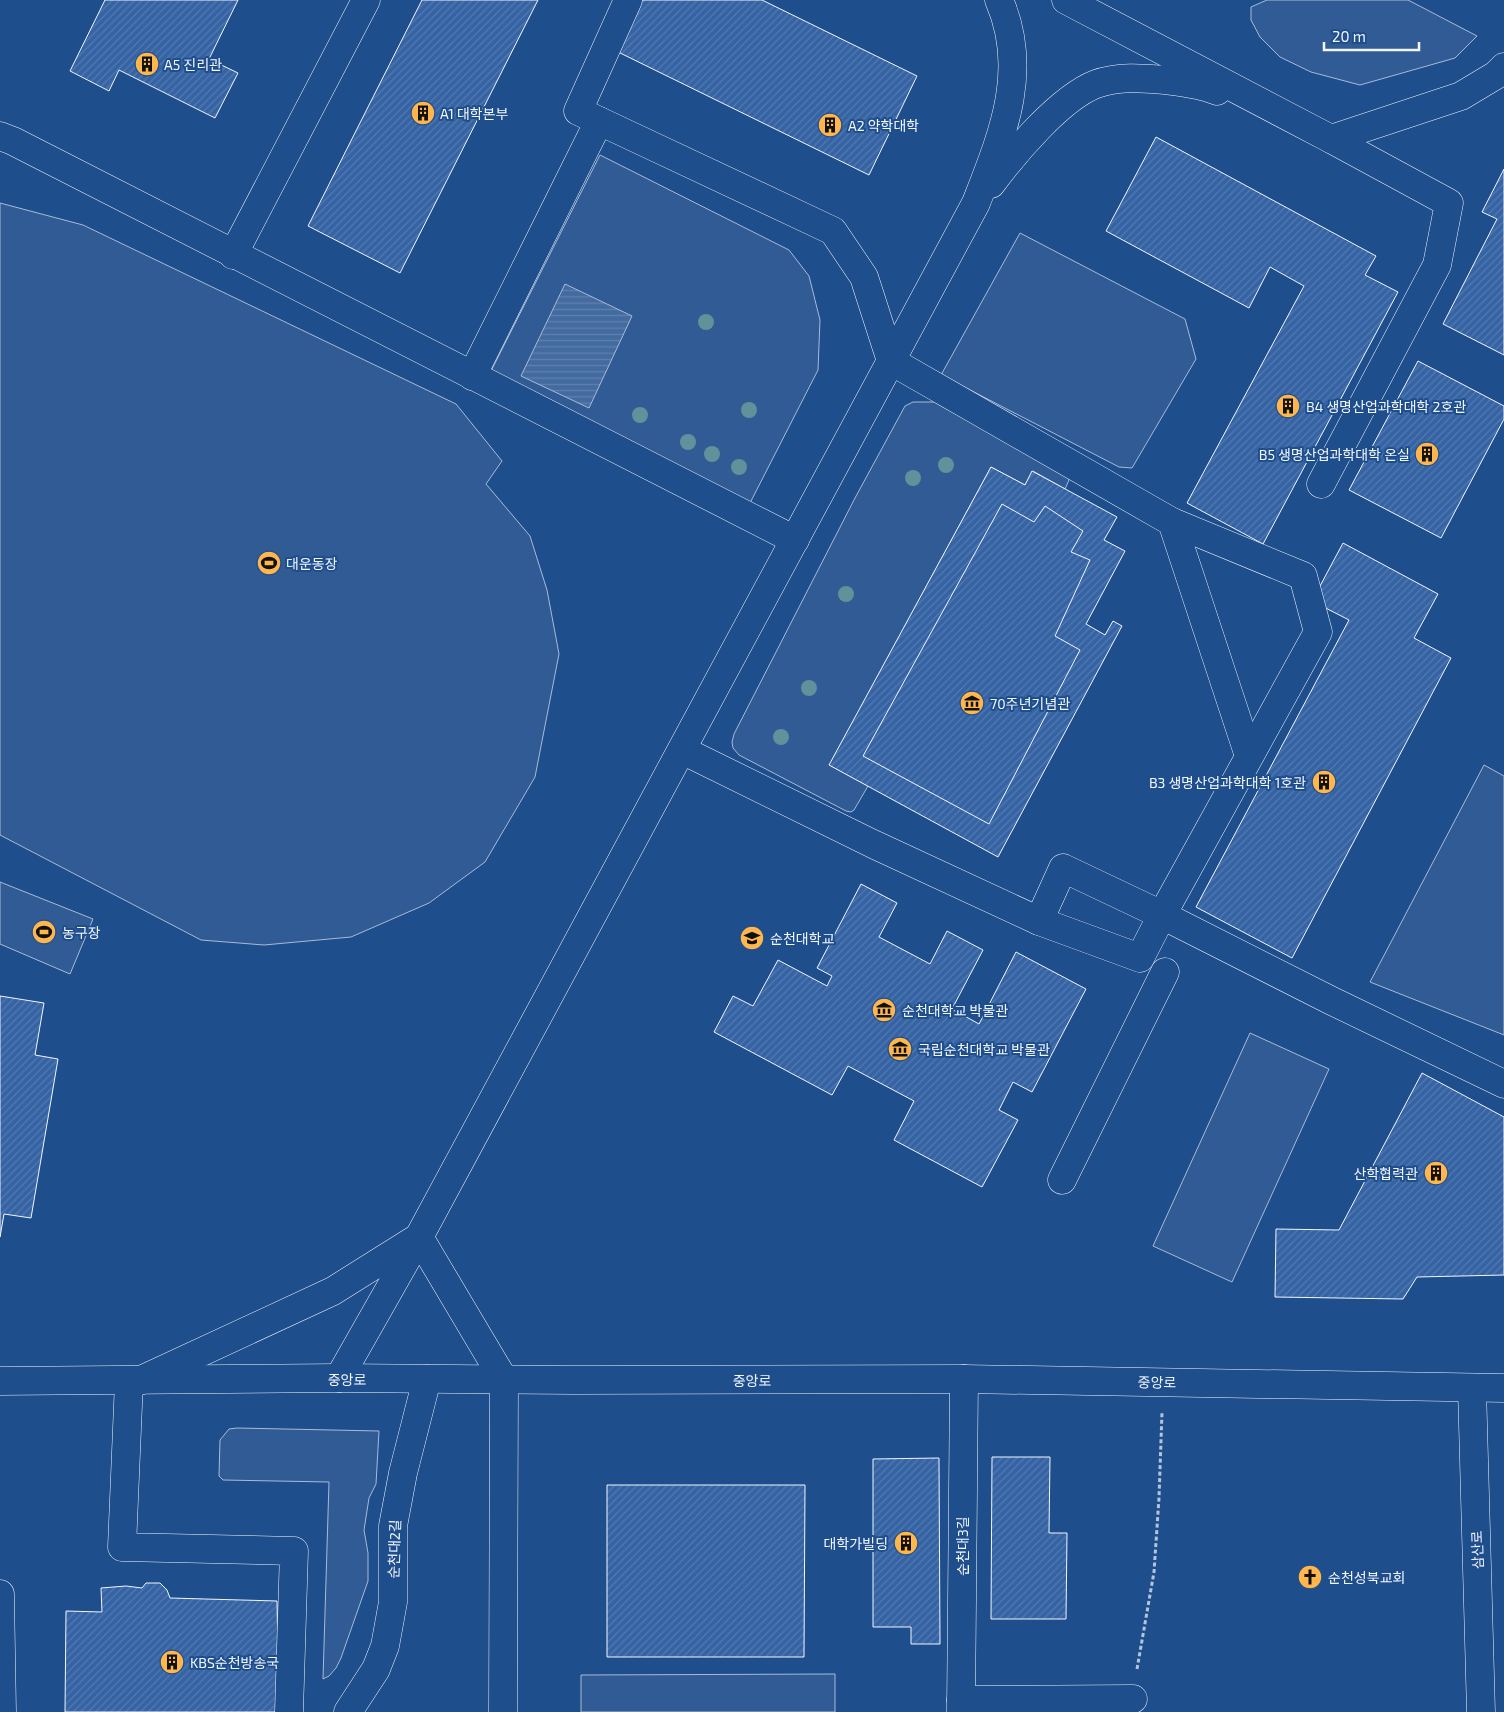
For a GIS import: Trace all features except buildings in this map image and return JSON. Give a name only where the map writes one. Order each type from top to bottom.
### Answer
[{"type":"street","points":[[233,255],[366,0]]},
{"type":"street","points":[[628,0],[578,111],[833,231],[864,277],[891,361],[1172,522],[1303,576],[1318,632],[1140,958],[1039,921],[873,844],[682,750]]},
{"type":"street","points":[[339,1378],[419,1237],[976,203],[1004,126],[1011,98],[1014,56],[1010,28],[999,0]]},
{"type":"street","points":[[1066,0],[1449,203],[1437,264],[1321,484]]},
{"type":"street","points":[[1331,139],[1461,96],[1504,67]]},
{"type":"street","points":[[976,203],[1033,134],[1062,106],[1095,84],[1116,79],[1138,78],[1191,84],[1213,89],[1289,118]]},
{"type":"street","points":[[472,376],[599,121]]},
{"type":"street","points":[[0,136],[795,540]]},
{"type":"street","points":[[1172,522],[1249,756]]},
{"type":"street","points":[[1039,921],[1063,868],[1504,1084]]},
{"type":"street","points":[[1062,1180],[1165,972]]},
{"type":"street","points":[[419,1237],[504,1380],[503,1712]]},
{"type":"street","points":[[289,1712],[294,1551],[122,1547],[134,1381],[333,1291],[419,1237]]},
{"type":"street","name":"중앙로","points":[[0,1381],[339,1378],[504,1380],[964,1379],[1504,1388]]},
{"type":"street","name":"순천대2길","points":[[348,1712],[376,1669],[385,1646],[393,1602],[393,1526],[403,1473],[427,1379]]},
{"type":"street","name":"순천대3길","points":[[961,1706],[964,1379]]},
{"type":"street","name":"삼산로","points":[[1472,1388],[1481,1712]]},
{"type":"street","points":[[0,1594],[2,1703]]},
{"type":"street","points":[[961,1706],[1133,1699]]},
{"type":"path","points":[[1133,1699],[1154,1572],[1163,1382]]},
{"type":"shaded area","points":[[1267,0],[1408,0],[1477,36],[1455,58],[1360,85],[1311,72],[1280,57],[1260,37],[1251,20],[1251,7]]},
{"type":"shaded area","points":[[600,155],[789,250],[809,276],[820,320],[818,370],[750,503],[491,371]]},
{"type":"shaded area","name":"대운동장","points":[[0,203],[83,225],[456,404],[502,461],[486,484],[530,536],[547,590],[559,654],[535,777],[485,862],[429,903],[351,937],[264,945],[201,940],[0,835]]},
{"type":"shaded area","points":[[1020,233],[1185,319],[1196,359],[1132,468],[1119,467],[941,375]]},
{"type":"shaded area","points":[[565,284],[632,316],[589,408],[521,376]]},
{"type":"shaded area","points":[[913,402],[934,402],[1069,477],[1069,480],[1065,489],[1033,471],[1025,485],[991,467],[830,765],[868,786],[851,812],[739,755],[733,748],[732,742],[734,734],[855,498],[905,406]]},
{"type":"shaded area","points":[[1484,765],[1504,776],[1504,1035],[1370,982]]},
{"type":"shaded area","name":"농구장","points":[[0,882],[93,919],[70,974],[0,944]]},
{"type":"shaded area","points":[[1250,1033],[1329,1069],[1232,1282],[1153,1246]]},
{"type":"shaded area","points":[[229,1429],[379,1431],[376,1484],[369,1498],[364,1530],[368,1553],[368,1581],[341,1658],[336,1668],[329,1676],[323,1679],[329,1482],[223,1480],[219,1476],[220,1440]]},
{"type":"shaded area","points":[[835,1674],[835,1712],[581,1712],[581,1675]]},
{"type":"place","name":"A5 진리관","points":[[147,64]]},
{"type":"place","name":"A1 대학본부","points":[[423,113]]},
{"type":"place","name":"A2 약학대학","points":[[830,125]]},
{"type":"place","name":"B4 생명산업과학대학 2호관","points":[[1288,406]]},
{"type":"place","name":"B5 생명산업과학대학 온실","points":[[1427,454]]},
{"type":"place","name":"대운동장","points":[[269,563]]},
{"type":"place","name":"70주년기념관","points":[[972,703]]},
{"type":"place","name":"B3 생명산업과학대학 1호관","points":[[1324,782]]},
{"type":"place","name":"농구장","points":[[44,932]]},
{"type":"place","name":"순천대학교","points":[[752,938]]},
{"type":"place","name":"순천대학교 박물관","points":[[884,1010]]},
{"type":"place","name":"국립순천대학교 박물관","points":[[900,1049]]},
{"type":"place","name":"산학협력관","points":[[1436,1173]]},
{"type":"place","name":"대학가빌딩","points":[[906,1543]]},
{"type":"place","name":"순천성북교회","points":[[1310,1577]]},
{"type":"place","name":"KBS순천방송국","points":[[172,1662]]}]
